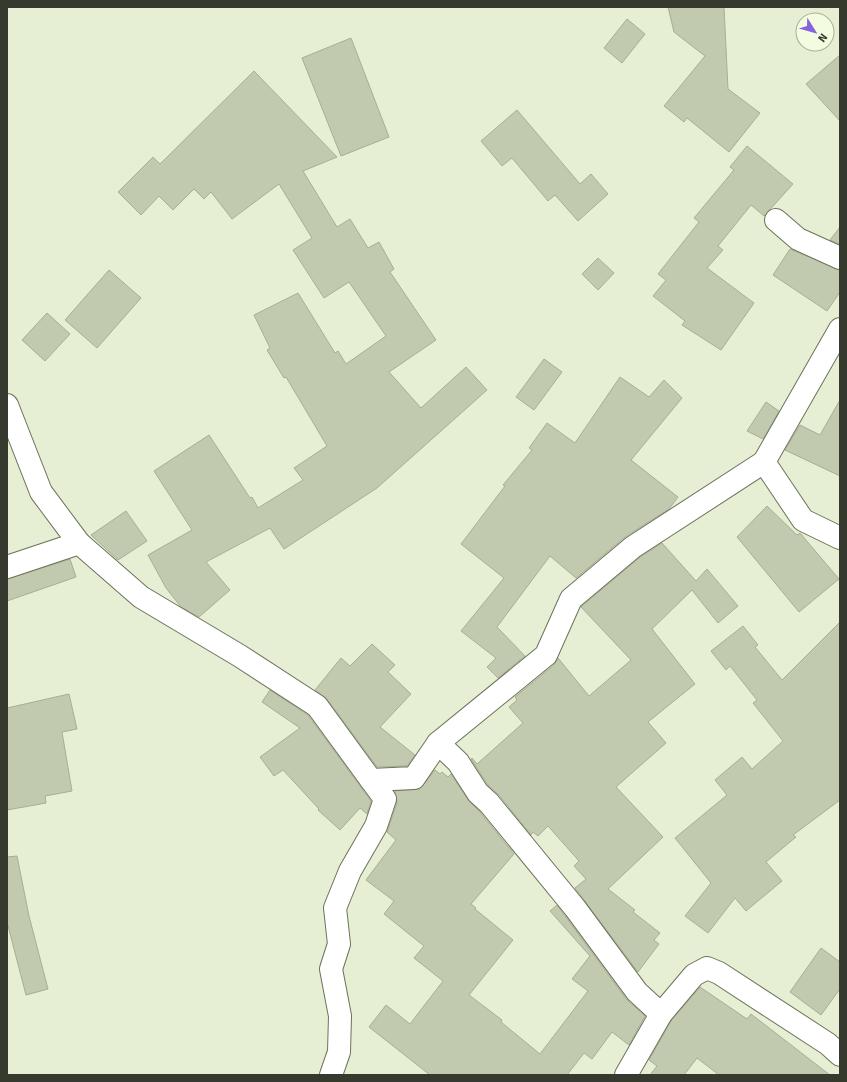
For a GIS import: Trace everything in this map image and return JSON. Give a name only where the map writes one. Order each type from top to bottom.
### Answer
[{"type":"street","points":[[776,220],[798,239],[840,258]]},
{"type":"street","points":[[371,780],[414,778],[438,743],[546,655],[572,599],[633,547],[764,462],[840,329]]},
{"type":"street","points":[[7,405],[41,492],[80,543],[141,597],[240,656],[318,706],[385,799],[376,826],[350,871],[335,908],[340,944],[331,969],[340,1016],[339,1052],[331,1075]]},
{"type":"street","points":[[764,462],[803,520],[840,538]]},
{"type":"street","points":[[7,567],[80,543]]},
{"type":"street","points":[[438,743],[458,762],[478,793],[489,803],[575,908],[638,992],[661,1014]]},
{"type":"street","points":[[626,1075],[661,1014],[694,975],[707,968],[719,973],[828,1044],[840,1055]]},
{"type":"building","points":[[668,7],[724,7],[728,89],[760,113],[729,152],[687,118],[684,122],[664,106],[705,56],[674,32]]},
{"type":"building","points":[[627,19],[645,34],[622,63],[604,48]]},
{"type":"building","points":[[351,38],[389,137],[341,156],[302,58]]},
{"type":"building","points":[[840,55],[840,121],[806,84]]},
{"type":"building","points":[[254,71],[337,157],[303,171],[337,227],[350,219],[368,248],[379,242],[394,269],[390,272],[436,340],[389,372],[421,408],[466,367],[487,390],[377,488],[284,549],[270,528],[206,562],[230,590],[199,617],[181,607],[166,588],[148,555],[192,530],[154,471],[209,435],[258,508],[303,480],[294,468],[327,446],[286,377],[284,378],[267,350],[270,348],[254,315],[298,293],[335,353],[338,351],[346,364],[386,336],[349,282],[324,298],[293,250],[312,238],[279,184],[232,219],[211,192],[204,199],[194,189],[173,210],[159,196],[141,215],[118,192],[153,157],[160,164]]},
{"type":"building","points":[[517,110],[580,184],[591,174],[608,194],[578,221],[555,195],[548,201],[512,158],[502,166],[481,141]]},
{"type":"building","points":[[747,146],[793,184],[764,216],[751,205],[718,246],[723,250],[707,268],[754,303],[721,350],[682,325],[685,321],[653,296],[666,280],[658,274],[699,222],[694,218],[734,170],[730,167]]},
{"type":"building","points":[[840,227],[840,244],[830,240]]},
{"type":"building","points":[[790,249],[840,270],[840,292],[827,311],[773,275]]},
{"type":"building","points":[[598,258],[614,273],[598,290],[582,274]]},
{"type":"building","points":[[109,270],[141,298],[97,348],[65,320]]},
{"type":"building","points":[[47,313],[70,334],[45,361],[22,340]]},
{"type":"building","points":[[544,359],[562,372],[534,410],[516,397]]},
{"type":"building","points":[[620,377],[649,397],[664,380],[682,398],[631,460],[678,497],[669,509],[625,537],[576,578],[550,556],[497,627],[525,656],[498,678],[487,667],[496,658],[461,631],[504,578],[461,544],[505,486],[503,485],[532,450],[529,448],[547,423],[575,443]]},
{"type":"building","points":[[840,400],[840,476],[785,450],[800,425],[820,435]]},
{"type":"building","points":[[766,402],[779,411],[763,439],[747,431]]},
{"type":"building","points":[[767,506],[797,535],[800,533],[839,579],[799,612],[737,537]]},
{"type":"building","points":[[126,511],[147,541],[118,560],[91,535]]},
{"type":"building","points":[[662,543],[696,581],[707,569],[738,606],[718,623],[692,590],[652,629],[695,684],[648,722],[666,743],[616,787],[663,837],[608,889],[635,910],[633,912],[660,933],[654,940],[659,944],[638,972],[575,888],[586,879],[574,866],[579,861],[548,826],[538,836],[533,832],[531,835],[499,795],[488,785],[471,759],[472,758],[477,764],[523,723],[509,707],[517,700],[515,697],[554,665],[558,658],[589,696],[631,660],[581,607],[640,557]]},
{"type":"building","points":[[70,559],[76,577],[7,601],[7,579]]},
{"type":"building","points":[[840,622],[840,800],[793,835],[796,837],[766,862],[782,881],[746,911],[735,898],[708,933],[685,916],[711,883],[675,838],[727,795],[715,780],[742,757],[752,769],[783,741],[753,703],[757,700],[730,666],[726,670],[711,651],[743,626],[758,645],[755,647],[782,680]]},
{"type":"building","points":[[372,644],[395,665],[388,672],[411,694],[380,727],[415,755],[407,766],[377,767],[327,699],[315,690],[341,658],[350,666]]},
{"type":"building","points":[[270,690],[308,715],[371,801],[367,814],[360,808],[340,830],[318,810],[319,809],[283,770],[274,776],[260,757],[300,728],[262,702]]},
{"type":"building","points":[[69,694],[77,729],[62,732],[72,791],[45,796],[46,803],[7,810],[7,708]]},
{"type":"building","points":[[435,770],[440,774],[442,772],[448,777],[451,774],[468,800],[480,812],[514,854],[471,904],[513,940],[469,995],[502,1020],[501,1022],[540,1054],[588,991],[572,979],[590,956],[550,911],[557,905],[627,1000],[645,1016],[629,1045],[612,1032],[592,1059],[584,1053],[567,1075],[430,1075],[369,1027],[386,1005],[410,1024],[443,981],[414,958],[424,946],[384,914],[394,901],[366,880],[396,840],[387,832],[397,803],[395,791],[420,789]]},
{"type":"building","points":[[17,856],[29,916],[48,989],[26,995],[7,922],[7,857]]},
{"type":"building","points":[[821,948],[840,962],[840,989],[821,1015],[790,992]]},
{"type":"building","points":[[700,987],[747,1019],[751,1014],[830,1075],[719,1075],[697,1058],[684,1075],[650,1075],[657,1066],[649,1060],[671,1021]]}]
